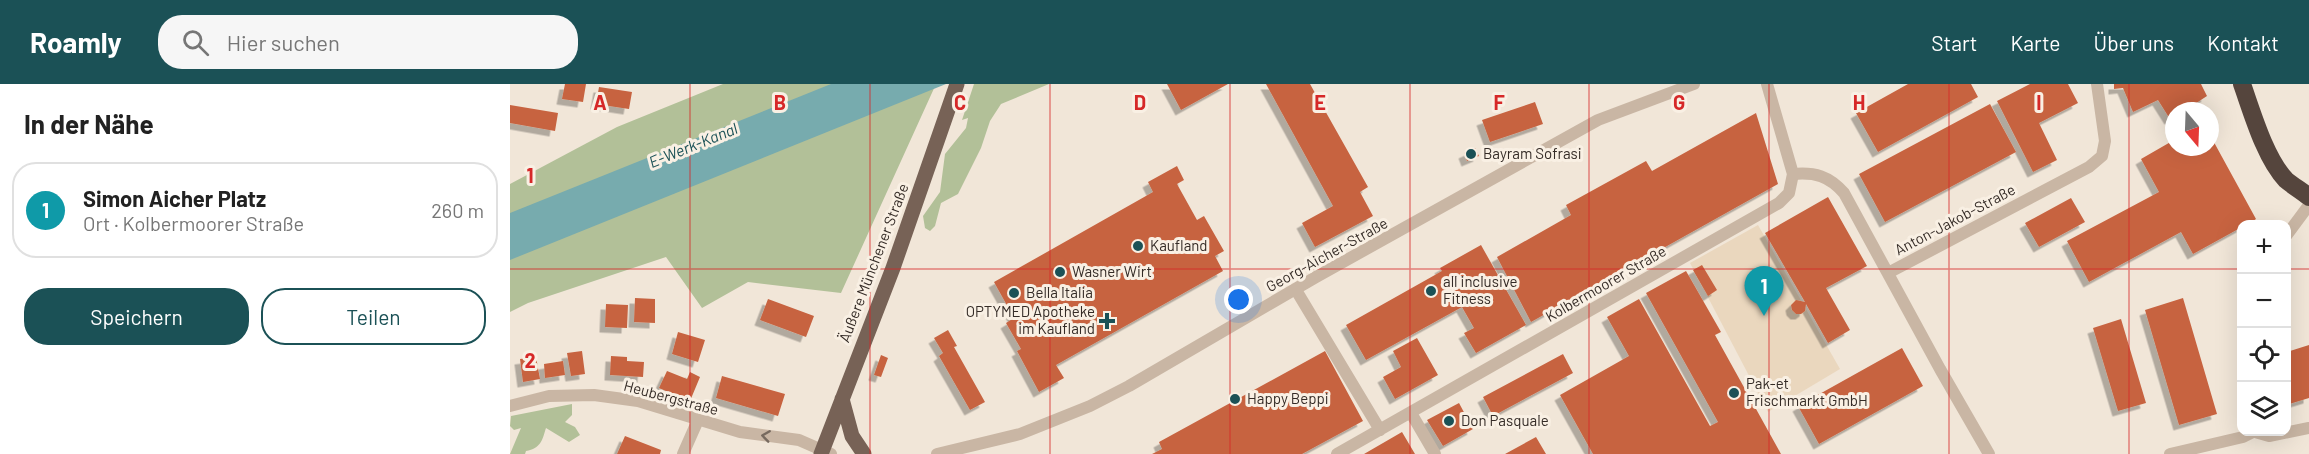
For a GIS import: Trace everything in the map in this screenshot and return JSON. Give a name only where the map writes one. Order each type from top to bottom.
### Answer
[{"type":"highway","points":[[2242,84],[2276,166],[2286,179],[2309,197]]},
{"type":"main road","name":"Äußere Münchener Straße","points":[[824,453],[842,399],[897,258],[957,84]]},
{"type":"main road","points":[[842,399],[852,436],[864,454]]},
{"type":"street","name":"Georg-Aicher-Straße","points":[[937,454],[1020,434],[1090,406],[1598,120],[1694,84]]},
{"type":"street","points":[[1767,84],[1793,174]]},
{"type":"street","name":"Anton-Jakob-Straße","points":[[1793,174],[1822,175],[1835,182],[1844,193],[1888,273],[2089,166],[2102,156],[2105,141],[2097,84]]},
{"type":"street","name":"Kolbermoorer Straße","points":[[1337,454],[1779,203],[1789,193],[1793,174]]},
{"type":"street","points":[[2291,229],[2309,205]]},
{"type":"street","points":[[1888,273],[1989,454]]},
{"type":"street","points":[[1296,290],[1380,430]]},
{"type":"street","name":"Heubergstraße","points":[[510,406],[549,396],[594,395],[638,401],[740,432],[799,440],[824,453]]},
{"type":"street","points":[[1411,413],[1435,454]]},
{"type":"street","points":[[682,454],[698,420]]},
{"type":"street","points":[[2291,433],[2309,428]]},
{"type":"street","points":[[2170,454],[2245,436]]},
{"type":"green space","points":[[723,84],[936,84],[841,293],[748,282],[702,308],[666,257],[528,303],[510,312],[510,184],[617,127]]},
{"type":"green space","points":[[974,84],[1049,84],[1001,104],[990,121],[981,148],[958,194],[941,203],[935,226],[930,231],[925,228],[923,216],[940,192],[945,154],[966,128],[968,118],[962,120]]},
{"type":"green space","points":[[572,404],[572,415],[565,422],[575,427],[580,435],[569,442],[546,428],[538,446],[526,451],[525,454],[510,454],[521,428],[514,430],[510,426],[511,416]]},
{"type":"shaded area","points":[[1758,225],[1840,369],[1768,412],[1690,263]]},
{"type":"water","name":"E-Werk-Kanal","points":[[831,84],[946,84],[510,260],[510,213]]},
{"type":"building","points":[[565,84],[586,84],[583,102],[562,99]]},
{"type":"building","points":[[1167,84],[1228,84],[1181,110]]},
{"type":"building","points":[[1266,84],[1310,84],[1368,187],[1360,192],[1373,216],[1315,247],[1302,223],[1333,206]]},
{"type":"building","points":[[1908,84],[1971,84],[1978,97],[1878,152],[1856,113]]},
{"type":"building","points":[[2030,84],[2068,84],[2078,103],[2039,123],[2057,160],[2033,172],[1997,101]]},
{"type":"building","points":[[2114,84],[2201,84],[2207,96],[2198,102],[2165,102],[2165,111],[2158,100],[2133,112],[2123,88],[2114,89]]},
{"type":"building","points":[[599,87],[632,92],[629,109],[596,104]]},
{"type":"building","points":[[1535,102],[1543,124],[1490,142],[1482,120]]},
{"type":"building","points":[[1990,104],[2016,152],[1885,222],[1859,174]]},
{"type":"building","points":[[510,105],[558,113],[555,131],[510,123]]},
{"type":"building","points":[[1756,113],[1778,184],[1531,322],[1497,257],[1571,215],[1566,205],[1646,161],[1652,171]]},
{"type":"building","points":[[2165,145],[2165,156],[2219,156],[2219,151],[2256,219],[2237,220],[2237,230],[2193,254],[2181,232],[2089,282],[2067,241],[2159,192],[2141,159]]},
{"type":"building","name":"Bayram Sofrasi","points":[[1475,148],[1479,156],[1467,161],[1464,153]]},
{"type":"building","points":[[1177,166],[1184,180],[1177,184],[1197,220],[1204,216],[1224,251],[1215,256],[1223,271],[1056,365],[1064,378],[1039,392],[1017,351],[1021,349],[1006,323],[1014,318],[994,282],[1153,192],[1148,182]]},
{"type":"building","points":[[1828,197],[1867,266],[1826,288],[1850,330],[1828,343],[1806,304],[1805,311],[1801,314],[1796,314],[1792,310],[1791,305],[1796,300],[1805,302],[1765,233]]},
{"type":"building","points":[[2071,198],[2085,222],[2039,247],[2025,223]]},
{"type":"building","points":[[1481,245],[1526,325],[1476,353],[1464,333],[1474,328],[1462,307],[1366,360],[1346,325],[1442,271],[1440,268]]},
{"type":"building","points":[[1702,265],[1717,290],[1708,296],[1693,270]]},
{"type":"building","points":[[1686,271],[1721,332],[1715,335],[1781,454],[1593,454],[1560,395],[1629,356],[1607,317],[1639,299],[1710,426],[1718,422],[1646,293]]},
{"type":"building","points":[[635,298],[655,299],[655,323],[634,322]]},
{"type":"building","points":[[2183,298],[2217,414],[2179,425],[2145,310]]},
{"type":"building","points":[[768,299],[814,316],[806,337],[760,320]]},
{"type":"building","points":[[606,304],[628,305],[627,328],[605,327]]},
{"type":"building","points":[[2121,319],[2146,403],[2118,411],[2093,328]]},
{"type":"building","points":[[948,330],[957,346],[954,347],[985,402],[970,410],[939,356],[943,353],[934,338]]},
{"type":"building","points":[[678,332],[705,340],[698,362],[672,354]]},
{"type":"building","points":[[1417,338],[1438,375],[1395,399],[1383,377],[1401,367],[1393,351]]},
{"type":"building","points":[[2309,345],[2309,398],[2291,403],[2291,382],[2291,351]]},
{"type":"building","points":[[1902,348],[1923,386],[1819,444],[1798,406]]},
{"type":"building","points":[[582,351],[585,374],[571,376],[567,353]]},
{"type":"building","points":[[1325,351],[1363,421],[1302,454],[1152,454],[1162,449],[1159,442]]},
{"type":"building","points":[[1563,354],[1573,373],[1493,416],[1483,397]]},
{"type":"building","points":[[881,355],[888,358],[881,377],[874,375]]},
{"type":"building","points":[[611,356],[627,357],[627,361],[644,362],[643,377],[610,375]]},
{"type":"building","points":[[536,357],[540,379],[523,382],[520,359]]},
{"type":"building","points":[[563,361],[565,375],[545,378],[544,364]]},
{"type":"building","points":[[667,371],[687,379],[690,372],[700,377],[690,401],[659,388]]},
{"type":"building","points":[[722,376],[785,394],[778,416],[716,398]]},
{"type":"building","points":[[1459,403],[1473,429],[1443,446],[1427,420]]},
{"type":"building","points":[[1402,432],[1415,454],[1364,454]]},
{"type":"building","points":[[625,436],[661,450],[660,454],[617,454]]},
{"type":"building","points":[[1536,437],[1546,454],[1505,454]]},
{"type":"place","name":"Bayram Sofrasi","points":[[1471,154]]},
{"type":"place","name":"Kaufland","points":[[1138,246]]},
{"type":"place","name":"Wasner Wirt","points":[[1060,272]]},
{"type":"place","name":"all inclusive Fitness","points":[[1431,291]]},
{"type":"place","name":"Bella Italia","points":[[1014,293]]},
{"type":"place","name":"Simon Aicher Platz","points":[[1764,316]]},
{"type":"place","name":"OPTYMED Apotheke im Kaufland","points":[[1107,321]]},
{"type":"place","name":"Pak-et Frischmarkt GmbH","points":[[1734,393]]},
{"type":"place","name":"Happy Beppi","points":[[1235,399]]},
{"type":"place","name":"Don Pasquale","points":[[1449,421]]}]
